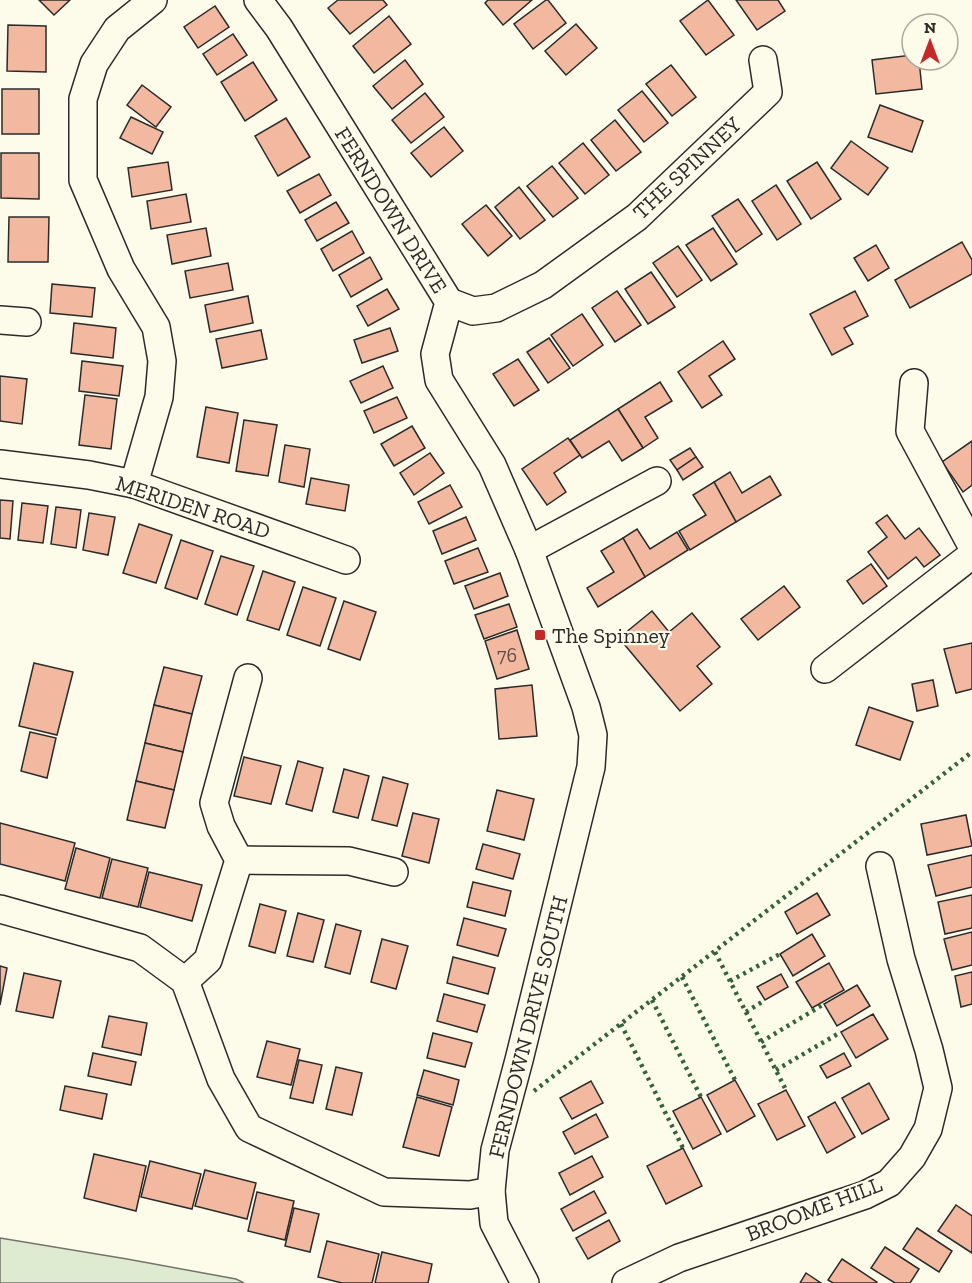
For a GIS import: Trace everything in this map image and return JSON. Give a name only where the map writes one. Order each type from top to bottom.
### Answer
[{"type":"street","points":[[134,484],[159,397],[162,361],[156,327],[121,269],[83,180],[83,99],[94,64],[117,29],[153,0]]},
{"type":"street","name":"FERNDOWN DRIVE","points":[[258,0],[279,28],[448,302],[435,354],[440,380],[492,465],[529,550],[586,707],[592,735],[591,767]]},
{"type":"street","name":"THE SPINNEY","points":[[448,302],[473,311],[496,308],[543,285],[637,217],[768,92],[763,60]]},
{"type":"street","points":[[0,320],[27,322]]},
{"type":"street","points":[[914,383],[910,431],[972,546]]},
{"type":"street","name":"MERIDEN ROAD","points":[[0,464],[134,484],[346,560]]},
{"type":"street","points":[[529,550],[657,481]]},
{"type":"street","points":[[825,669],[972,555]]},
{"type":"street","points":[[185,981],[208,960],[239,860],[221,826],[214,803],[248,678]]},
{"type":"street","name":"FERNDOWN DRIVE SOUTH","points":[[525,1283],[494,1223],[491,1191],[495,1150],[591,767]]},
{"type":"street","points":[[239,860],[350,861],[394,872]]},
{"type":"street","name":"BROOME HILL","points":[[626,1283],[679,1258],[865,1195],[888,1183],[912,1157],[928,1129],[938,1088],[929,1050],[901,959],[880,866]]},
{"type":"street","points":[[0,909],[140,948],[185,981],[221,1079],[249,1128],[384,1192],[470,1195],[491,1191]]},
{"type":"green space","points":[[0,1238],[236,1279],[244,1283],[0,1283]]},
{"type":"building","points":[[39,0],[70,0],[54,15]]},
{"type":"building","points":[[338,0],[383,0],[387,5],[350,34],[328,8]]},
{"type":"building","points":[[488,0],[532,0],[503,25],[485,3]]},
{"type":"building","points":[[546,0],[566,23],[533,49],[514,24]]},
{"type":"building","points":[[708,0],[734,35],[706,55],[680,21]]},
{"type":"building","points":[[736,0],[778,0],[785,11],[757,30]]},
{"type":"building","points":[[215,6],[229,27],[198,48],[184,27]]},
{"type":"building","points":[[389,16],[411,44],[374,73],[353,46]]},
{"type":"building","points":[[576,24],[597,48],[566,75],[545,51]]},
{"type":"building","points":[[8,25],[46,26],[46,72],[7,71]]},
{"type":"building","points":[[233,34],[247,55],[217,75],[203,54]]},
{"type":"building","points":[[900,56],[900,72],[920,72],[922,89],[876,94],[872,60]]},
{"type":"building","points":[[405,60],[423,84],[392,109],[373,86]]},
{"type":"building","points":[[253,62],[277,100],[245,121],[221,82]]},
{"type":"building","points":[[671,65],[696,97],[672,116],[646,84]]},
{"type":"building","points":[[142,85],[171,107],[156,127],[127,105]]},
{"type":"building","points":[[2,89],[39,89],[39,134],[2,134]]},
{"type":"building","points":[[642,91],[668,123],[644,142],[618,110]]},
{"type":"building","points":[[425,93],[444,117],[411,143],[392,120]]},
{"type":"building","points":[[880,105],[923,121],[912,152],[868,137]]},
{"type":"building","points":[[131,117],[163,132],[152,154],[120,138]]},
{"type":"building","points":[[286,118],[310,157],[278,176],[255,136]]},
{"type":"building","points":[[615,120],[641,152],[616,171],[591,140]]},
{"type":"building","points":[[444,127],[463,151],[431,177],[411,153]]},
{"type":"building","points":[[851,141],[888,168],[868,195],[831,168]]},
{"type":"building","points":[[583,143],[609,175],[585,194],[559,163]]},
{"type":"building","points":[[1,153],[39,153],[39,199],[1,198]]},
{"type":"building","points":[[168,162],[172,190],[132,197],[128,168]]},
{"type":"building","points":[[817,162],[841,199],[811,219],[787,181]]},
{"type":"building","points":[[552,166],[578,198],[553,217],[527,186]]},
{"type":"building","points":[[319,174],[331,195],[300,213],[287,191]]},
{"type":"building","points":[[776,185],[801,224],[777,240],[752,201]]},
{"type":"building","points":[[519,187],[545,220],[520,239],[495,207]]},
{"type":"building","points":[[186,194],[191,222],[151,229],[147,201]]},
{"type":"building","points":[[738,199],[762,234],[736,252],[712,216]]},
{"type":"building","points":[[336,202],[349,223],[317,241],[305,220]]},
{"type":"building","points":[[486,205],[512,236],[488,256],[462,224]]},
{"type":"building","points":[[9,217],[49,217],[48,262],[8,262]]},
{"type":"building","points":[[206,228],[211,256],[172,264],[167,235]]},
{"type":"building","points":[[713,228],[737,264],[711,281],[686,245]]},
{"type":"building","points":[[352,231],[364,253],[333,271],[321,249]]},
{"type":"building","points":[[962,242],[972,260],[972,274],[910,308],[895,280]]},
{"type":"building","points":[[876,245],[889,268],[868,281],[854,258]]},
{"type":"building","points":[[678,246],[702,280],[677,297],[653,263]]},
{"type":"building","points":[[370,257],[382,279],[351,297],[339,275]]},
{"type":"building","points":[[228,263],[233,290],[190,298],[185,271]]},
{"type":"building","points":[[651,272],[675,307],[648,324],[625,289]]},
{"type":"building","points":[[52,284],[95,288],[92,317],[50,313]]},
{"type":"building","points":[[387,289],[399,309],[368,326],[357,306]]},
{"type":"building","points":[[617,291],[641,325],[615,342],[592,308]]},
{"type":"building","points":[[855,291],[868,316],[844,328],[853,344],[832,355],[810,314]]},
{"type":"building","points":[[248,296],[253,323],[210,332],[205,305]]},
{"type":"building","points":[[582,314],[603,345],[573,366],[551,335]]},
{"type":"building","points":[[74,323],[116,328],[113,358],[71,353]]},
{"type":"building","points":[[390,328],[398,351],[362,363],[354,340]]},
{"type":"building","points":[[261,330],[267,359],[222,368],[216,339]]},
{"type":"building","points":[[549,338],[570,368],[548,383],[527,352]]},
{"type":"building","points":[[723,341],[735,359],[709,376],[722,395],[702,408],[678,372]]},
{"type":"building","points":[[518,359],[539,390],[514,406],[493,374]]},
{"type":"building","points":[[82,361],[123,366],[119,396],[79,391]]},
{"type":"building","points":[[383,366],[393,388],[361,403],[350,381]]},
{"type":"building","points":[[0,376],[27,379],[22,424],[0,421]]},
{"type":"building","points":[[660,382],[672,401],[645,417],[658,438],[643,448],[618,409]]},
{"type":"building","points":[[85,395],[117,399],[111,449],[79,445]]},
{"type":"building","points":[[397,397],[407,418],[374,433],[364,411]]},
{"type":"building","points":[[206,407],[238,413],[229,463],[197,457]]},
{"type":"building","points":[[618,409],[643,448],[622,461],[609,441],[582,458],[570,440]]},
{"type":"building","points":[[244,420],[277,425],[268,476],[236,471]]},
{"type":"building","points":[[412,426],[425,448],[394,466],[381,444]]},
{"type":"building","points":[[568,438],[580,455],[554,473],[566,492],[547,505],[522,469]]},
{"type":"building","points":[[972,441],[972,485],[963,492],[942,462]]},
{"type":"building","points":[[285,445],[310,449],[304,487],[279,482]]},
{"type":"building","points":[[690,448],[696,457],[677,470],[670,460]]},
{"type":"building","points":[[430,453],[444,473],[414,495],[400,473]]},
{"type":"building","points":[[696,457],[703,467],[683,480],[677,470]]},
{"type":"building","points":[[730,472],[742,493],[770,476],[781,495],[736,522],[714,482]]},
{"type":"building","points":[[311,478],[349,485],[345,511],[306,504]]},
{"type":"building","points":[[714,482],[736,522],[690,550],[679,531],[706,515],[693,495]]},
{"type":"building","points":[[450,485],[462,507],[429,524],[418,502]]},
{"type":"building","points":[[0,500],[13,501],[10,539],[0,538]]},
{"type":"building","points":[[22,503],[48,506],[43,543],[18,540]]},
{"type":"building","points":[[56,507],[81,510],[76,548],[51,544]]},
{"type":"building","points":[[89,513],[115,517],[108,555],[83,550]]},
{"type":"building","points":[[887,515],[905,539],[919,528],[940,555],[924,567],[916,557],[888,579],[868,552],[887,537],[876,523]]},
{"type":"building","points":[[466,517],[476,540],[442,554],[433,531]]},
{"type":"building","points":[[139,524],[172,535],[156,583],[123,573]]},
{"type":"building","points":[[637,529],[650,549],[677,532],[688,550],[645,577],[623,538]]},
{"type":"building","points":[[623,538],[645,577],[598,607],[587,588],[614,572],[601,551]]},
{"type":"building","points":[[181,540],[213,551],[197,599],[165,588]]},
{"type":"building","points":[[478,548],[488,572],[454,584],[445,561]]},
{"type":"building","points":[[221,556],[254,566],[237,615],[205,604]]},
{"type":"building","points":[[871,564],[887,586],[863,604],[847,581]]},
{"type":"building","points":[[263,571],[295,582],[279,630],[247,620]]},
{"type":"building","points":[[500,573],[508,596],[474,609],[465,586]]},
{"type":"building","points":[[784,586],[800,607],[758,640],[741,619]]},
{"type":"building","points":[[303,587],[336,598],[320,646],[287,635]]},
{"type":"building","points":[[344,601],[376,612],[360,660],[328,649]]},
{"type":"building","points":[[509,604],[517,627],[484,639],[475,615]]},
{"type":"building","points":[[652,611],[669,632],[692,613],[720,647],[697,666],[712,684],[680,711],[619,638]]},
{"type":"building","points":[[517,630],[529,669],[497,679],[485,641]]},
{"type":"building","points":[[972,643],[972,689],[956,693],[944,649]]},
{"type":"building","points":[[34,663],[73,672],[57,735],[19,726]]},
{"type":"building","points":[[164,667],[202,676],[192,714],[154,705]]},
{"type":"building","points":[[933,680],[938,706],[917,711],[912,684]]},
{"type":"building","points":[[532,685],[537,736],[499,739],[495,689]]},
{"type":"building","points":[[154,705],[192,714],[183,752],[145,743]]},
{"type":"building","points":[[869,707],[913,722],[900,760],[856,745]]},
{"type":"building","points":[[30,732],[56,738],[47,778],[21,771]]},
{"type":"building","points":[[145,743],[183,752],[174,790],[136,781]]},
{"type":"building","points":[[244,757],[281,766],[271,804],[234,796]]},
{"type":"building","points":[[298,761],[323,768],[312,811],[286,804]]},
{"type":"building","points":[[344,769],[369,776],[358,818],[333,812]]},
{"type":"building","points":[[383,777],[408,784],[397,826],[372,820]]},
{"type":"building","points":[[136,781],[174,790],[165,828],[127,820]]},
{"type":"building","points":[[497,790],[534,799],[524,840],[487,831]]},
{"type":"building","points":[[413,813],[439,819],[429,863],[402,856]]},
{"type":"building","points":[[966,815],[972,846],[927,855],[921,824]]},
{"type":"building","points":[[0,823],[75,843],[65,881],[0,864]]},
{"type":"building","points":[[483,844],[520,854],[513,879],[476,869]]},
{"type":"building","points":[[76,848],[110,858],[100,898],[65,889]]},
{"type":"building","points":[[972,855],[972,887],[936,896],[928,865]]},
{"type":"building","points":[[112,859],[148,868],[138,907],[102,898]]},
{"type":"building","points":[[149,872],[202,885],[192,921],[140,907]]},
{"type":"building","points":[[473,882],[511,891],[505,916],[467,907]]},
{"type":"building","points":[[817,893],[830,915],[797,934],[785,912]]},
{"type":"building","points":[[972,895],[972,928],[945,934],[938,902]]},
{"type":"building","points":[[260,904],[286,911],[275,953],[249,946]]},
{"type":"building","points":[[298,913],[324,920],[313,962],[287,956]]},
{"type":"building","points":[[464,918],[506,929],[498,956],[457,945]]},
{"type":"building","points":[[336,924],[361,931],[350,974],[325,967]]},
{"type":"building","points":[[972,932],[972,965],[952,970],[944,939]]},
{"type":"building","points":[[812,934],[825,956],[793,976],[780,954]]},
{"type":"building","points":[[382,939],[408,946],[396,989],[371,982]]},
{"type":"building","points":[[453,957],[495,968],[488,994],[447,983]]},
{"type":"building","points":[[829,963],[844,990],[812,1008],[796,982]]},
{"type":"building","points":[[0,966],[7,968],[0,1005]]},
{"type":"building","points":[[972,972],[972,1004],[961,1007],[955,976]]},
{"type":"building","points":[[24,973],[61,981],[53,1018],[16,1011]]},
{"type":"building","points":[[781,974],[788,987],[765,1000],[757,987]]},
{"type":"building","points":[[857,985],[870,1006],[837,1026],[824,1004]]},
{"type":"building","points":[[444,994],[485,1005],[477,1032],[437,1021]]},
{"type":"building","points":[[873,1014],[888,1039],[856,1058],[841,1032]]},
{"type":"building","points":[[109,1016],[147,1023],[141,1055],[102,1047]]},
{"type":"building","points":[[433,1033],[472,1043],[465,1067],[427,1058]]},
{"type":"building","points":[[267,1041],[300,1049],[291,1085],[257,1077]]},
{"type":"building","points":[[93,1053],[136,1062],[131,1085],[88,1076]]},
{"type":"building","points":[[844,1053],[851,1066],[827,1078],[820,1066]]},
{"type":"building","points":[[299,1060],[322,1065],[313,1103],[290,1098]]},
{"type":"building","points":[[336,1067],[362,1073],[352,1115],[326,1109]]},
{"type":"building","points":[[424,1070],[459,1080],[453,1105],[417,1095]]},
{"type":"building","points":[[735,1080],[755,1116],[727,1132],[707,1095]]},
{"type":"building","points":[[591,1081],[603,1103],[572,1119],[560,1098]]},
{"type":"building","points":[[869,1083],[889,1119],[862,1134],[842,1098]]},
{"type":"building","points":[[65,1086],[107,1094],[102,1119],[60,1110]]},
{"type":"building","points":[[786,1090],[805,1126],[777,1140],[758,1104]]},
{"type":"building","points":[[417,1097],[452,1107],[439,1156],[403,1147]]},
{"type":"building","points":[[701,1097],[721,1134],[693,1149],[673,1111]]},
{"type":"building","points":[[835,1102],[855,1137],[827,1153],[808,1117]]},
{"type":"building","points":[[596,1114],[608,1137],[575,1154],[563,1132]]},
{"type":"building","points":[[683,1148],[702,1186],[666,1204],[647,1166]]},
{"type":"building","points":[[94,1154],[146,1166],[136,1211],[84,1198]]},
{"type":"building","points":[[592,1156],[603,1177],[570,1195],[559,1173]]},
{"type":"building","points":[[150,1161],[201,1174],[192,1209],[141,1197]]},
{"type":"building","points":[[205,1170],[256,1183],[247,1219],[195,1206]]},
{"type":"building","points":[[594,1191],[606,1213],[573,1231],[561,1209]]},
{"type":"building","points":[[257,1192],[294,1201],[285,1240],[248,1231]]},
{"type":"building","points":[[956,1205],[972,1216],[972,1253],[938,1231]]},
{"type":"building","points":[[294,1208],[319,1214],[310,1252],[285,1246]]},
{"type":"building","points":[[609,1220],[620,1241],[588,1259],[576,1238]]},
{"type":"building","points":[[917,1228],[952,1251],[939,1272],[903,1249]]},
{"type":"building","points":[[327,1241],[379,1254],[372,1283],[342,1283],[318,1277]]},
{"type":"building","points":[[885,1247],[919,1269],[910,1283],[895,1283],[871,1268]]},
{"type":"building","points":[[382,1252],[432,1264],[428,1283],[375,1283]]},
{"type":"building","points":[[842,1259],[877,1282],[833,1283],[828,1280]]},
{"type":"building","points":[[806,1273],[821,1283],[800,1283]]},
{"type":"hedge","points":[[534,1091],[972,752]]},
{"type":"hedge","points":[[715,952],[786,1090]]},
{"type":"hedge","points":[[730,981],[780,954]]},
{"type":"hedge","points":[[682,977],[735,1080]]},
{"type":"hedge","points":[[652,1000],[701,1097]]},
{"type":"hedge","points":[[746,1012],[765,1000]]},
{"type":"hedge","points":[[761,1042],[824,1004]]},
{"type":"hedge","points":[[621,1024],[683,1148]]},
{"type":"hedge","points":[[776,1070],[841,1032]]},
{"type":"place","name":"The Spinney","points":[[540,635]]}]
